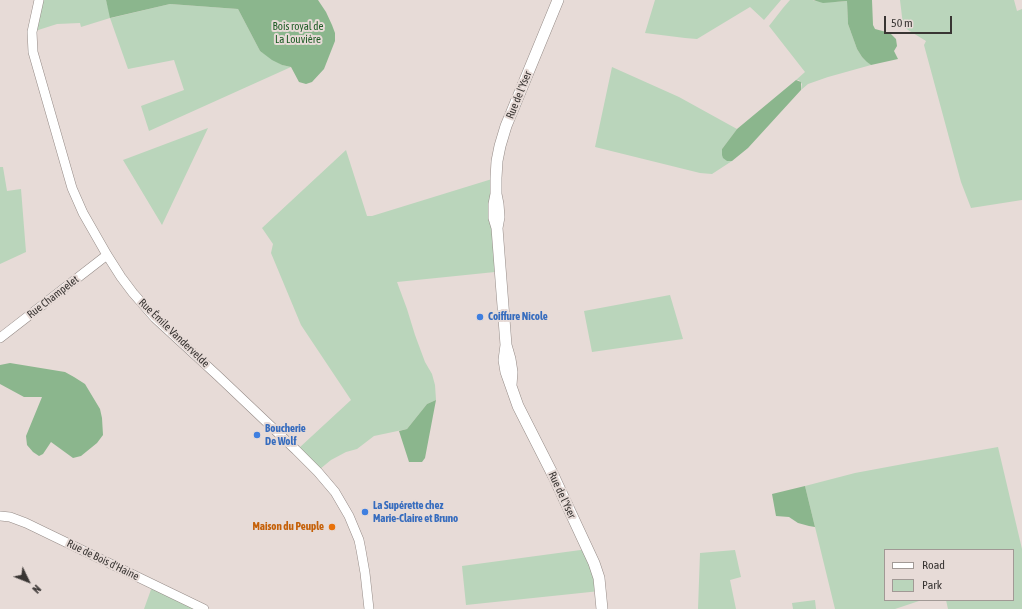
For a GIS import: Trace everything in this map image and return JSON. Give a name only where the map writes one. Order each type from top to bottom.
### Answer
[{"type":"street","name":"Rue Émile Vandervelde","points":[[39,0],[32,32],[33,52],[72,188],[83,213],[107,255],[133,293],[155,318],[291,445],[329,484],[345,509],[356,531],[361,550],[369,609]]},
{"type":"street","name":"Rue de l'Yser","points":[[558,0],[500,146],[497,161],[494,218],[497,228],[506,345],[512,372],[511,385],[522,416],[554,477],[597,571],[602,609]]},
{"type":"street","name":"Rue Champelet","points":[[0,338],[107,255]]},
{"type":"street","name":"Rue de Bois d'Haine","points":[[0,516],[10,517],[26,523],[204,609]]},
{"type":"green space","points":[[39,0],[106,0],[111,18],[170,4],[238,9],[260,51],[282,65],[291,67],[149,131],[141,106],[184,90],[174,60],[128,69],[110,18],[81,27],[80,23],[57,24],[32,32]]},
{"type":"green space","name":"Bois royal de La Louvière","points":[[106,0],[318,0],[332,25],[335,33],[335,41],[324,69],[312,82],[306,84],[299,82],[291,67],[282,65],[272,60],[260,51],[238,9],[170,4],[110,18]]},
{"type":"green space","points":[[655,0],[781,0],[764,20],[750,7],[697,39],[645,33]]},
{"type":"green space","points":[[790,0],[847,1],[848,24],[857,49],[862,57],[871,65],[808,84],[801,90],[802,84],[799,80],[796,80],[805,72],[769,26]]},
{"type":"green space","points":[[813,0],[872,0],[873,25],[875,29],[890,33],[896,39],[897,46],[894,51],[898,59],[871,65],[862,57],[857,49],[848,24],[847,1],[823,3]]},
{"type":"green space","points":[[900,0],[1014,0],[1017,11],[1022,9],[1022,200],[971,208],[961,182],[924,45],[926,41],[908,30],[903,25]]},
{"type":"green space","points":[[612,67],[679,97],[737,129],[722,149],[727,161],[732,161],[712,174],[700,173],[595,147]]},
{"type":"green space","points":[[796,80],[801,82],[801,90],[748,148],[732,161],[727,161],[723,158],[722,149],[737,129]]},
{"type":"green space","points":[[208,128],[162,225],[123,160]]},
{"type":"green space","points":[[346,150],[367,216],[372,216],[492,179],[495,272],[397,282],[425,362],[432,374],[435,385],[436,400],[427,404],[407,429],[374,436],[357,449],[346,452],[331,460],[320,469],[299,448],[351,400],[301,325],[271,253],[273,244],[262,228]]},
{"type":"green space","points":[[0,167],[3,167],[7,191],[21,189],[26,252],[0,264]]},
{"type":"green space","points":[[670,295],[683,339],[592,352],[584,311]]},
{"type":"green space","points":[[10,363],[65,372],[85,384],[100,409],[102,418],[103,435],[97,443],[81,456],[73,458],[51,442],[43,454],[39,456],[33,452],[27,445],[26,436],[42,397],[24,397],[0,384],[0,365]]},
{"type":"green space","points":[[436,400],[425,458],[422,462],[409,462],[399,431],[407,429],[427,404]]},
{"type":"green space","points":[[998,447],[1022,549],[1022,609],[948,609],[946,601],[1014,601],[1014,549],[884,549],[884,601],[919,601],[895,609],[835,609],[805,486],[855,473]]},
{"type":"green space","points":[[805,486],[815,527],[798,523],[789,517],[776,516],[772,494]]},
{"type":"green space","points":[[588,549],[600,591],[466,605],[462,566]]},
{"type":"green space","points":[[735,550],[741,577],[730,580],[736,609],[698,609],[700,553]]},
{"type":"green space","points":[[153,584],[204,609],[144,609]]},
{"type":"green space","points":[[815,600],[816,609],[793,609],[792,603]]},
{"type":"place","name":"Coiffure Nicole","points":[[480,317]]},
{"type":"place","name":"Boucherie De Wolf","points":[[257,435]]},
{"type":"place","name":"La Supérette chez Marie-Claire et Bruno","points":[[365,512]]},
{"type":"place","name":"Maison du Peuple","points":[[332,527]]}]
